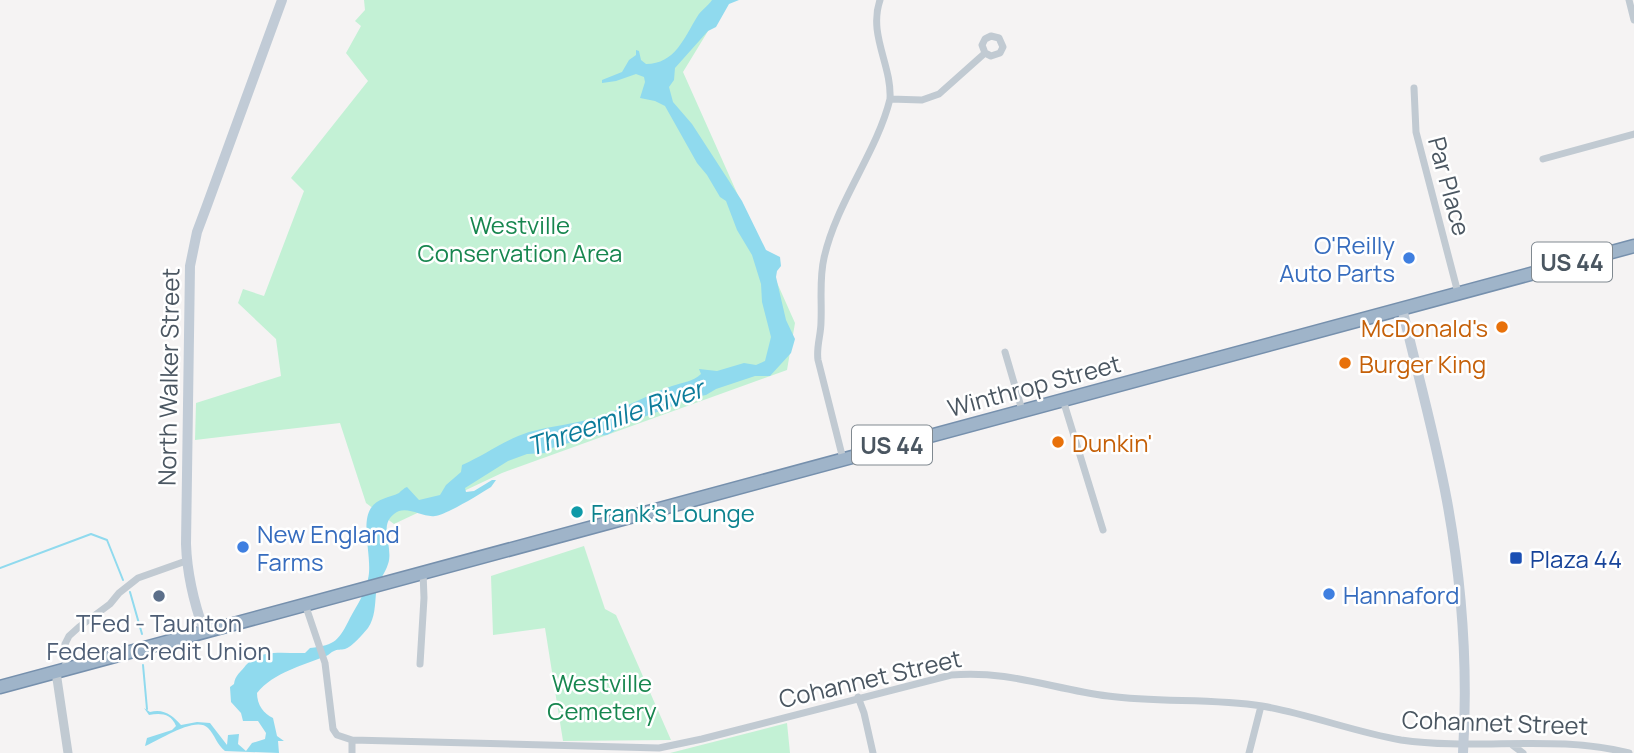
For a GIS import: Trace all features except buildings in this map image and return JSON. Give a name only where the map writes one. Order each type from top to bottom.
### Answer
[{"type":"highway","name":"Winthrop Street","points":[[0,687],[1634,246]]},
{"type":"main road","name":"North Walker Street","points":[[204,631],[195,608],[186,561],[188,282],[205,208],[282,0]]},
{"type":"main road","points":[[1402,308],[1423,390],[1447,505],[1463,639],[1464,749]]},
{"type":"street","points":[[843,458],[817,353],[821,325],[822,268],[834,228],[891,99],[876,24],[880,0]]},
{"type":"street","points":[[1629,0],[1634,20]]},
{"type":"street","points":[[891,99],[922,100],[939,94],[985,53]]},
{"type":"street","name":"Par Place","points":[[1414,88],[1416,132],[1458,293]]},
{"type":"street","points":[[1542,159],[1634,134]]},
{"type":"street","points":[[1006,352],[1022,410]]},
{"type":"street","points":[[1063,399],[1103,530]]},
{"type":"street","points":[[68,753],[61,670],[69,636],[138,578],[186,561]]},
{"type":"street","points":[[420,664],[425,598],[423,572]]},
{"type":"street","points":[[305,604],[325,661],[333,729],[337,735],[352,740],[352,753]]},
{"type":"street","name":"Cohannet Street","points":[[352,740],[659,748],[951,675],[991,673],[1145,701],[1224,702],[1261,706],[1401,740],[1464,749],[1511,744],[1584,744],[1629,753]]},
{"type":"street","points":[[858,697],[873,753]]},
{"type":"street","points":[[1250,753],[1261,706]]},
{"type":"street","points":[[476,753],[477,743]]},
{"type":"street","points":[[1511,744],[1523,753]]},
{"type":"green space","name":"Westville Conservation Area","points":[[364,0],[727,0],[683,72],[795,323],[787,370],[502,473],[394,524],[366,503],[340,423],[195,440],[196,403],[281,376],[276,339],[238,303],[243,289],[264,296],[304,191],[291,178],[368,81],[346,53],[361,26],[355,21],[365,10]]},
{"type":"green space","name":"Westville Cemetery","points":[[584,546],[605,609],[616,615],[671,740],[563,741],[545,628],[493,635],[491,576]]},
{"type":"green space","points":[[787,723],[790,753],[670,753]]},
{"type":"water","name":"Threemile River","points":[[712,0],[739,0],[729,4],[716,27],[708,31],[675,68],[674,80],[669,87],[673,102],[692,124],[742,201],[766,250],[780,257],[781,266],[776,277],[786,320],[795,339],[791,353],[770,376],[755,376],[706,395],[680,400],[673,406],[633,421],[607,435],[592,436],[552,448],[546,453],[527,454],[508,461],[465,488],[466,492],[474,491],[496,480],[491,487],[447,512],[430,516],[404,510],[394,514],[387,524],[388,564],[377,589],[368,628],[348,648],[335,650],[327,656],[280,675],[257,693],[262,708],[273,718],[277,736],[284,741],[278,741],[279,753],[225,751],[208,728],[202,725],[177,730],[145,746],[147,738],[172,730],[176,726],[168,716],[149,715],[144,708],[150,712],[168,714],[181,725],[210,723],[227,745],[228,735],[239,734],[238,744],[246,751],[252,743],[265,739],[266,733],[258,721],[243,721],[241,713],[231,702],[230,687],[246,665],[259,656],[305,653],[310,648],[331,643],[343,632],[367,584],[367,523],[371,508],[376,502],[407,487],[419,500],[440,495],[446,485],[461,472],[462,465],[511,439],[529,432],[607,414],[694,379],[701,374],[699,369],[717,371],[744,363],[756,365],[765,361],[771,337],[762,302],[761,284],[752,255],[737,230],[726,201],[720,197],[697,163],[665,106],[640,98],[644,77],[636,74],[602,83],[602,80],[622,72],[629,60],[636,55],[636,50],[646,64],[656,63],[671,55]]},
{"type":"waterway","points":[[0,568],[91,534],[107,540],[123,580]]},
{"type":"waterway","points":[[130,592],[142,634]]},
{"type":"waterway","points":[[143,665],[147,709]]},
{"type":"place","name":"O'Reilly Auto Parts","points":[[1409,258]]},
{"type":"place","name":"McDonald's","points":[[1502,327]]},
{"type":"place","name":"Burger King","points":[[1345,363]]},
{"type":"place","name":"Dunkin'","points":[[1058,442]]},
{"type":"place","name":"Frank's Lounge","points":[[577,512]]},
{"type":"place","name":"New England Farms","points":[[243,547]]},
{"type":"place","name":"Plaza 44","points":[[1516,558]]},
{"type":"place","name":"Hannaford","points":[[1329,594]]},
{"type":"place","name":"TFed - Taunton Federal Credit Union","points":[[159,596]]}]
